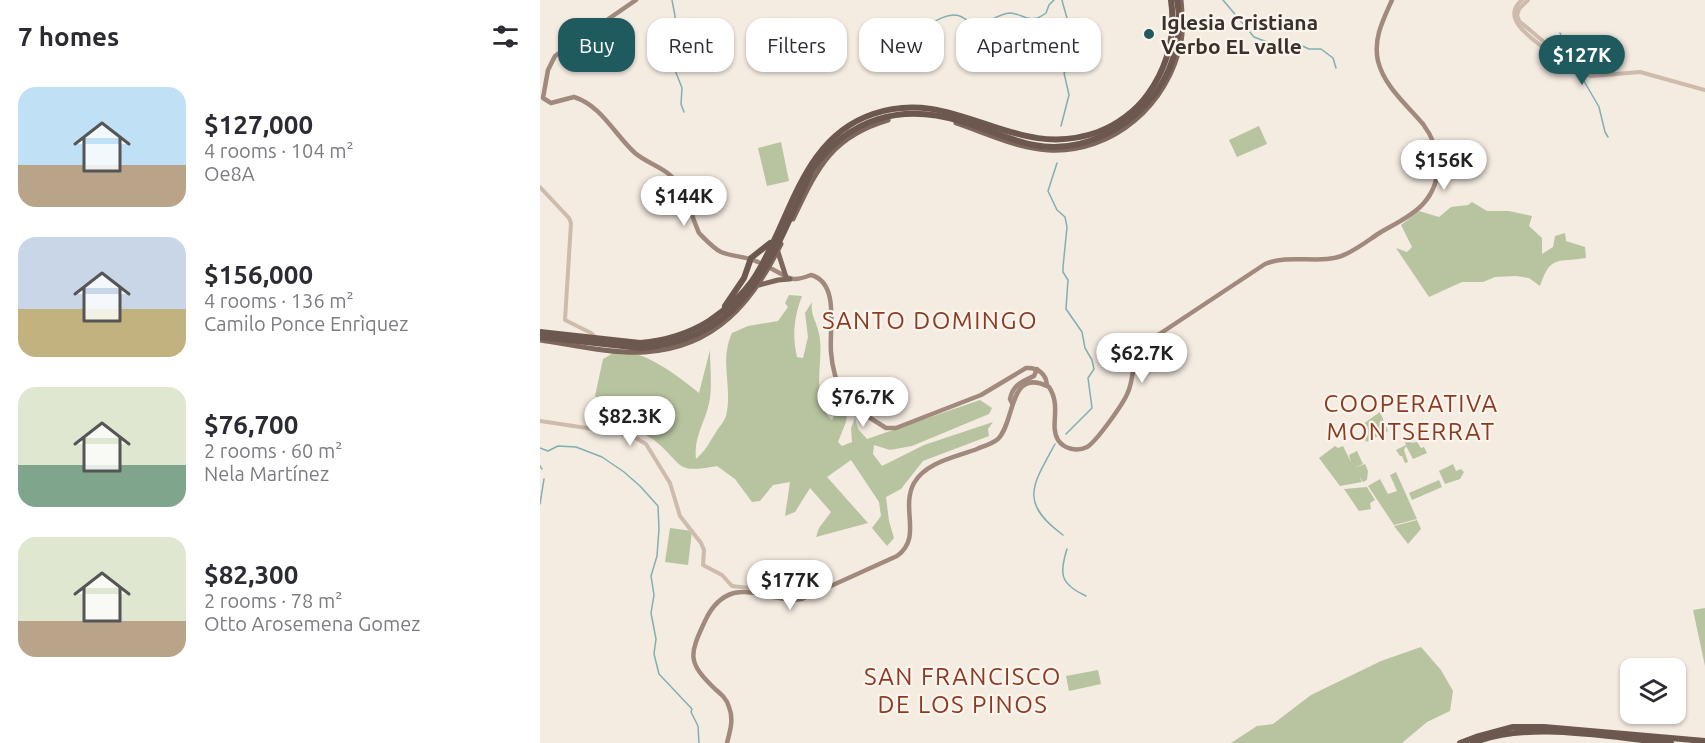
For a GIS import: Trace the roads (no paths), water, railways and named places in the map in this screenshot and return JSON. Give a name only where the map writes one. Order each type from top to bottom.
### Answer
[{"type":"highway","points":[[540,332],[640,343],[652,342],[691,330],[720,314],[736,301],[750,283],[803,177],[821,150],[831,138],[846,127],[873,114],[901,107],[936,108],[956,113],[1008,133],[1039,140],[1080,137],[1111,127],[1145,97],[1162,70],[1173,32],[1172,0]]},
{"type":"highway","points":[[540,339],[641,348],[657,347],[687,338],[716,324],[740,304],[758,280],[812,170],[821,157],[842,137],[884,117],[900,113],[939,115],[1027,144],[1046,146],[1064,146],[1084,142],[1115,130],[1138,114],[1167,76],[1176,50],[1179,0]]},
{"type":"highway","points":[[720,314],[744,278],[751,258],[773,241]]},
{"type":"highway","points":[[1460,743],[1513,727],[1544,727],[1705,741]]},
{"type":"highway","points":[[1473,743],[1505,733],[1546,731],[1671,743]]},
{"type":"main road","points":[[636,0],[555,56],[548,70],[543,98],[551,103],[574,97],[587,103],[609,122],[636,153],[674,178],[697,229],[705,238],[721,252],[751,258],[759,262]]},
{"type":"main road","points":[[540,339],[643,352],[690,342],[713,330],[736,312],[759,285],[810,183],[833,150],[854,134],[884,121],[903,116],[943,119],[1026,147],[1050,150],[1094,143],[1126,128],[1152,104],[1174,67],[1181,40],[1179,0]]},
{"type":"main road","points":[[759,285],[788,278],[800,279],[811,275],[818,277],[825,284],[831,304],[832,361],[844,400],[848,406],[886,428],[901,427],[981,395],[1026,368],[1037,369],[1044,375],[1055,398],[1058,440],[1071,449],[1084,448],[1093,442],[1126,397],[1138,355],[1152,339],[1260,267],[1276,260],[1332,258],[1343,255],[1408,216],[1425,201],[1434,186],[1437,173],[1438,155],[1435,145],[1427,129],[1388,82],[1377,58],[1380,29],[1392,0]]},
{"type":"main road","points":[[778,251],[781,265],[788,278]]},
{"type":"main road","points":[[774,281],[778,278],[781,265]]},
{"type":"main road","points":[[772,269],[788,278]]},
{"type":"main road","points":[[1012,404],[1010,399],[1015,387],[1021,381],[1034,376],[1037,369]]},
{"type":"main road","points":[[727,743],[732,717],[730,708],[725,698],[699,674],[693,660],[693,648],[708,613],[718,601],[733,593],[758,593],[790,600],[802,599],[902,552],[910,541],[909,497],[917,478],[933,465],[996,441],[1007,426],[1017,391],[1027,383],[1047,385]]},
{"type":"street","points":[[1522,0],[1513,13],[1517,25],[1560,60]]},
{"type":"street","points":[[1528,0],[1519,9],[1517,15],[1519,21],[1550,47],[1568,69],[1584,75],[1640,72],[1705,90]]},
{"type":"street","points":[[540,187],[571,223],[565,320],[591,333],[596,338]]},
{"type":"street","points":[[540,421],[620,433],[646,444],[670,483],[681,518],[701,543],[704,550],[703,565],[722,575],[732,586],[753,587],[758,589],[758,593]]},
{"type":"waterway","points":[[672,0],[675,18]]},
{"type":"waterway","points":[[942,18],[958,15],[974,26],[1010,13],[1031,19],[1046,13],[1054,0]]},
{"type":"waterway","points":[[1061,126],[1069,95],[1064,73],[1070,66],[1073,48],[1062,0]]},
{"type":"waterway","points":[[1223,0],[1254,37],[1275,45],[1298,44],[1309,49],[1321,49],[1333,58],[1336,68]]},
{"type":"waterway","points":[[1560,33],[1574,67]]},
{"type":"waterway","points":[[676,72],[682,88],[681,104],[684,112]]},
{"type":"waterway","points":[[1584,81],[1599,107],[1608,137]]},
{"type":"waterway","points":[[1057,163],[1048,191],[1057,210],[1065,217],[1067,227],[1063,267],[1068,280],[1066,309],[1082,332],[1085,348],[1094,369],[1088,378],[1092,408],[1066,434]]},
{"type":"waterway","points":[[1055,444],[1036,482],[1034,492],[1035,503],[1040,513],[1063,535]]},
{"type":"waterway","points":[[540,448],[548,451],[558,446],[576,447],[602,457],[624,472],[658,506],[657,556],[651,576],[654,595],[651,613],[656,639],[654,654],[659,674],[692,709],[691,712],[698,726],[699,743]]},
{"type":"waterway","points":[[540,504],[544,479]]},
{"type":"waterway","points":[[1067,549],[1063,565],[1066,582],[1077,592],[1086,596]]},
{"type":"place","name":"Iglesia Cristiana Verbo EL valle","points":[[1149,34]]},
{"type":"district","name":"SANTO DOMINGO","points":[[930,320]]},
{"type":"district","name":"COOPERATIVA MONTSERRAT","points":[[1411,417]]},
{"type":"district","name":"SAN FRANCISCO DE LOS PINOS","points":[[963,690]]}]
